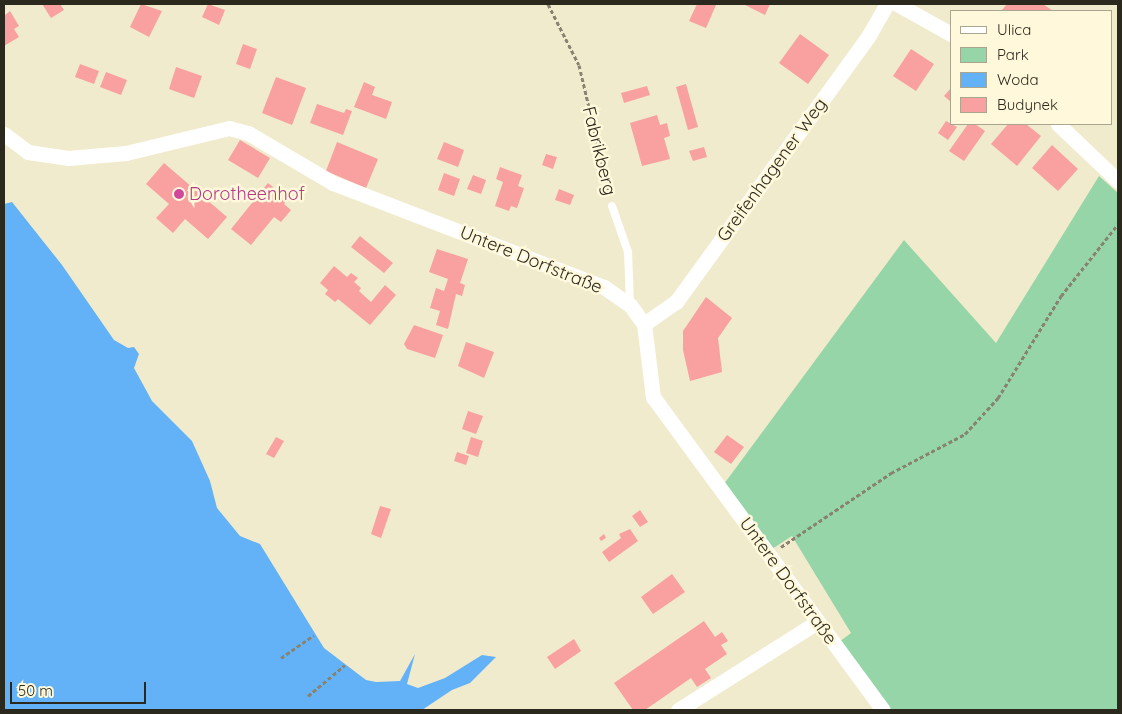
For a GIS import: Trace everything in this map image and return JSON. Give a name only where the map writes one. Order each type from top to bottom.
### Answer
[{"type":"street","name":"Greifenhagener Weg","points":[[644,324],[676,302],[869,35],[887,4]]},
{"type":"street","points":[[897,4],[950,33]]},
{"type":"street","points":[[1059,125],[1118,181]]},
{"type":"street","name":"Untere Dorfstraße","points":[[4,134],[28,152],[68,158],[126,153],[229,128],[248,133],[333,183],[604,287],[630,304],[644,324],[652,397],[883,710]]},
{"type":"street","points":[[678,710],[817,622]]},
{"type":"lane","name":"Fabrikberg","points":[[612,206],[628,252],[630,304]]},
{"type":"path","name":"Fabrikberg","points":[[548,4],[579,65],[612,206]]},
{"type":"path","points":[[768,556],[891,473],[965,434],[998,398],[1061,296],[1118,224]]},
{"type":"path","points":[[281,658],[314,635]]},
{"type":"path","points":[[308,696],[344,666]]},
{"type":"green space","points":[[1099,176],[1118,193],[1118,710],[886,710],[839,642],[851,633],[792,536],[769,551],[724,484],[904,240],[996,343]]},
{"type":"water","points":[[12,202],[62,265],[114,340],[128,348],[134,347],[139,354],[134,368],[152,401],[192,441],[210,481],[217,508],[240,536],[260,544],[324,648],[366,680],[376,682],[400,681],[415,654],[407,684],[418,688],[445,678],[482,655],[496,657],[470,683],[452,690],[422,710],[4,710],[4,204]]},
{"type":"building","points":[[42,4],[60,4],[64,10],[51,18]]},
{"type":"building","points":[[141,4],[162,11],[149,37],[130,27]]},
{"type":"building","points":[[208,4],[225,10],[219,25],[202,17]]},
{"type":"building","points":[[697,4],[716,5],[706,28],[689,21]]},
{"type":"building","points":[[743,4],[770,4],[765,15]]},
{"type":"building","points":[[1007,4],[1043,4],[1052,10],[1002,10]]},
{"type":"building","points":[[10,11],[19,26],[14,29],[19,37],[4,46],[4,12],[5,15]]},
{"type":"building","points":[[800,34],[829,55],[808,84],[779,63]]},
{"type":"building","points":[[243,44],[257,49],[250,69],[236,64]]},
{"type":"building","points":[[911,49],[934,64],[916,91],[893,76]]},
{"type":"building","points":[[80,64],[99,71],[94,84],[75,77]]},
{"type":"building","points":[[176,67],[202,76],[194,98],[169,89]]},
{"type":"building","points":[[106,72],[127,80],[121,95],[100,87]]},
{"type":"building","points":[[276,77],[306,88],[292,125],[262,113]]},
{"type":"building","points":[[364,82],[375,87],[372,95],[392,102],[386,119],[354,107]]},
{"type":"building","points":[[686,84],[698,127],[688,130],[676,87]]},
{"type":"building","points":[[647,86],[650,95],[624,103],[621,93]]},
{"type":"building","points":[[950,89],[950,101],[944,96]]},
{"type":"building","points":[[317,104],[344,113],[346,109],[352,111],[343,135],[310,123]]},
{"type":"building","points":[[657,115],[660,125],[667,123],[670,136],[664,138],[670,159],[642,166],[630,123]]},
{"type":"building","points":[[946,121],[950,125],[957,127],[948,140],[938,133]]},
{"type":"building","points":[[967,125],[976,125],[985,131],[964,161],[949,151]]},
{"type":"building","points":[[1007,125],[1027,125],[1041,136],[1017,166],[991,144]]},
{"type":"building","points":[[240,140],[270,158],[258,178],[228,160]]},
{"type":"building","points":[[337,142],[378,159],[366,188],[326,171]]},
{"type":"building","points":[[444,142],[464,150],[458,167],[437,159]]},
{"type":"building","points":[[1052,145],[1078,169],[1058,191],[1032,168]]},
{"type":"building","points":[[704,147],[707,157],[693,161],[689,151]]},
{"type":"building","points":[[546,154],[557,157],[553,169],[542,165]]},
{"type":"building","name":"Dorotheenhof","points":[[164,163],[227,217],[208,239],[185,219],[173,233],[156,218],[169,204],[146,184]]},
{"type":"building","points":[[500,167],[522,175],[518,186],[524,188],[517,208],[511,206],[509,211],[495,206],[503,182],[496,179]]},
{"type":"building","points":[[444,173],[460,179],[454,196],[438,190]]},
{"type":"building","points":[[473,175],[486,180],[481,194],[467,189]]},
{"type":"building","name":"Dorotheenhof","points":[[268,183],[288,199],[284,204],[291,210],[281,222],[274,217],[251,245],[231,229]]},
{"type":"building","points":[[559,189],[574,195],[570,205],[555,200]]},
{"type":"building","points":[[360,236],[393,263],[384,273],[351,247]]},
{"type":"building","points":[[437,249],[468,259],[460,283],[465,285],[462,296],[456,294],[448,329],[436,325],[440,311],[430,308],[436,288],[444,291],[448,279],[429,272]]},
{"type":"building","points":[[334,266],[347,277],[351,273],[358,278],[354,282],[361,288],[359,291],[371,302],[385,285],[396,295],[370,325],[338,299],[335,302],[325,294],[328,290],[320,283]]},
{"type":"building","points":[[706,297],[732,318],[718,338],[722,372],[690,381],[683,350],[683,331]]},
{"type":"building","points":[[414,325],[443,335],[435,358],[407,349],[404,344]]},
{"type":"building","points":[[466,342],[494,352],[484,378],[458,366]]},
{"type":"building","points":[[468,411],[483,416],[476,434],[462,429]]},
{"type":"building","points":[[727,435],[744,447],[731,464],[714,452]]},
{"type":"building","points":[[276,437],[284,441],[274,458],[266,454]]},
{"type":"building","points":[[471,437],[483,441],[478,457],[466,453]]},
{"type":"building","points":[[457,452],[469,456],[466,465],[454,461]]},
{"type":"building","points":[[380,506],[391,509],[381,538],[371,534]]},
{"type":"building","points":[[640,510],[648,522],[640,527],[632,516]]},
{"type":"building","points":[[630,529],[638,541],[609,562],[602,552],[621,538],[619,534]]},
{"type":"building","points":[[604,534],[606,538],[601,541],[599,538]]},
{"type":"building","points":[[672,574],[685,592],[653,614],[641,597]]},
{"type":"building","points":[[704,621],[715,637],[722,632],[728,641],[721,645],[727,654],[705,669],[711,678],[697,687],[691,678],[645,710],[633,710],[614,683]]},
{"type":"building","points":[[574,639],[581,651],[555,669],[547,657]]},
{"type":"place","name":"Dorotheenhof","points":[[179,194]]}]
